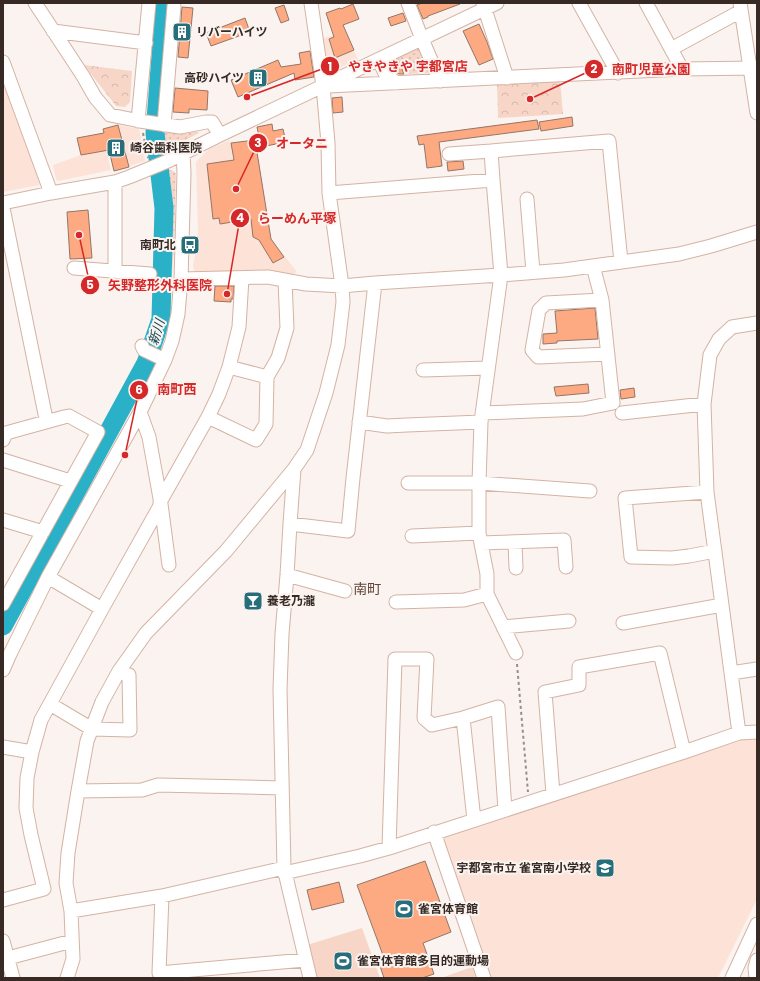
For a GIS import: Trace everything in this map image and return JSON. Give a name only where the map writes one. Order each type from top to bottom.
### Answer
[{"type":"street","points":[[35,3],[95,97],[110,115],[180,127],[212,122],[220,135]]},
{"type":"street","points":[[140,121],[149,3]]},
{"type":"street","points":[[67,978],[73,959],[71,911],[66,882],[68,853],[87,741],[102,702],[119,671],[146,633],[226,551],[294,469],[307,450],[326,393],[338,345],[343,302],[328,193],[328,142],[323,86],[311,3]]},
{"type":"street","points":[[408,3],[440,81]]},
{"type":"street","points":[[3,203],[51,192],[115,182],[150,169],[422,39],[484,6],[497,3]]},
{"type":"street","points":[[579,3],[618,73]]},
{"type":"street","points":[[646,3],[682,69]]},
{"type":"street","points":[[162,124],[174,6]]},
{"type":"street","points":[[484,6],[507,78]]},
{"type":"street","points":[[671,49],[741,7],[754,68],[757,113]]},
{"type":"street","points":[[53,31],[146,43]]},
{"type":"street","points":[[386,56],[382,68],[386,75],[397,83]]},
{"type":"street","points":[[3,62],[51,192]]},
{"type":"street","points":[[323,86],[682,69],[754,68]]},
{"type":"street","points":[[449,154],[609,141],[622,262]]},
{"type":"street","points":[[491,151],[501,275],[481,418],[479,483],[480,538],[487,574],[487,594],[516,653]]},
{"type":"street","points":[[3,670],[48,577],[140,412],[151,353],[172,341],[178,314],[184,173],[183,153]]},
{"type":"street","points":[[328,193],[493,180]]},
{"type":"street","points":[[115,182],[115,271]]},
{"type":"street","points":[[527,199],[533,272]]},
{"type":"street","points":[[3,208],[45,414]]},
{"type":"street","points":[[180,279],[268,278],[306,284],[342,286],[564,270],[679,254],[757,232]]},
{"type":"street","points":[[359,422],[387,426],[407,425],[583,409],[614,402],[602,300],[593,266]]},
{"type":"street","points":[[74,268],[150,274]]},
{"type":"street","points":[[44,889],[26,808],[27,778],[32,752],[41,720],[208,417],[219,394],[229,367],[239,327],[242,278]]},
{"type":"street","points":[[208,417],[256,440],[266,424],[267,378],[278,358],[287,328],[285,281]]},
{"type":"street","points":[[290,524],[348,532],[375,283]]},
{"type":"street","points":[[602,300],[546,303],[539,310],[532,350],[538,357],[608,354]]},
{"type":"street","points":[[739,733],[707,492],[704,404],[710,355],[719,339],[732,328],[757,323]]},
{"type":"street","points":[[229,367],[267,378]]},
{"type":"street","points":[[423,370],[488,368]]},
{"type":"street","points":[[622,413],[704,404]]},
{"type":"street","points":[[140,412],[150,438],[161,503],[169,565]]},
{"type":"street","points":[[3,440],[6,433],[64,416],[69,416],[98,432],[43,532],[9,582],[3,604]]},
{"type":"street","points":[[3,460],[70,481]]},
{"type":"street","points":[[294,469],[281,642],[280,689],[284,870],[310,978]]},
{"type":"street","points":[[408,483],[479,483],[590,491]]},
{"type":"street","points":[[707,492],[625,498],[631,557],[672,558],[715,551]]},
{"type":"street","points":[[3,520],[43,532]]},
{"type":"street","points":[[412,536],[480,538],[515,542],[564,540],[566,567]]},
{"type":"street","points":[[515,542],[516,568]]},
{"type":"street","points":[[287,575],[345,591]]},
{"type":"street","points":[[48,577],[102,609]]},
{"type":"street","points":[[396,602],[464,600],[487,594]]},
{"type":"street","points":[[623,623],[722,605]]},
{"type":"street","points":[[503,627],[569,621]]},
{"type":"street","points":[[553,794],[545,692],[580,685],[579,667],[660,653],[684,752]]},
{"type":"street","points":[[389,848],[395,659],[427,659],[424,718],[432,724],[463,718],[498,707],[505,810]]},
{"type":"street","points":[[731,673],[757,669]]},
{"type":"street","points":[[50,704],[92,729],[130,730],[128,675],[119,671]]},
{"type":"street","points":[[463,718],[474,820]]},
{"type":"street","points":[[71,911],[162,896],[284,870],[360,856],[389,848],[739,733],[757,732]]},
{"type":"street","points":[[3,746],[32,752]]},
{"type":"street","points":[[78,792],[142,790],[158,785],[282,788]]},
{"type":"street","points":[[434,832],[484,978]]},
{"type":"street","points":[[3,900],[66,882]]},
{"type":"street","points":[[162,896],[160,973],[305,960]]},
{"type":"street","points":[[732,978],[757,924]]},
{"type":"street","points":[[3,941],[13,978]]},
{"type":"street","points":[[8,958],[72,941]]},
{"type":"street","points":[[756,978],[755,968],[757,960]]},
{"type":"path","points":[[140,121],[150,169]]},
{"type":"path","points":[[516,653],[529,802]]},
{"type":"shaded area","points":[[346,32],[358,60],[331,71],[327,69],[321,39]]},
{"type":"shaded area","points":[[3,84],[41,180],[39,185],[3,192]]},
{"type":"shaded area","points":[[118,125],[139,129],[145,161],[114,171],[103,129]]},
{"type":"shaded area","points":[[102,133],[111,170],[58,181],[56,179],[53,165],[81,155],[77,138]]},
{"type":"shaded area","points":[[230,140],[233,159],[258,157],[271,239],[297,272],[292,275],[204,275],[195,272],[193,266],[198,231],[196,162],[209,149]]},
{"type":"shaded area","name":"宇都宮市立 雀宮南小学校","points":[[757,737],[757,899],[718,978],[492,978],[443,836],[738,738]]},
{"type":"green space","points":[[422,46],[434,73],[393,74],[388,62]]},
{"type":"green space","points":[[84,65],[132,71],[130,102],[125,107],[116,106]]},
{"type":"green space","points":[[560,81],[563,114],[498,118],[497,84]]},
{"type":"green space","points":[[199,132],[165,151],[163,133]]},
{"type":"green space","points":[[169,170],[176,173],[172,275],[172,209]]},
{"type":"green space","name":"雀宮体育館多目的運動場","points":[[362,928],[380,978],[317,978],[307,945]]},
{"type":"green space","name":"雀宮体育館多目的運動場","points":[[472,967],[476,978],[441,978]]},
{"type":"building","points":[[422,3],[460,4],[423,19],[417,5]]},
{"type":"building","points":[[353,4],[359,19],[343,25],[354,50],[335,58],[329,39],[334,37],[326,13]]},
{"type":"building","points":[[284,5],[289,20],[281,23],[275,8]]},
{"type":"building","name":"リバーハイツ","points":[[182,7],[193,8],[188,58],[178,57]]},
{"type":"building","points":[[403,13],[406,21],[391,26],[388,18]]},
{"type":"building","points":[[245,18],[250,32],[211,46],[206,33]]},
{"type":"building","points":[[479,24],[493,59],[479,65],[463,31]]},
{"type":"building","name":"高砂ハイツ","points":[[310,51],[314,77],[295,80],[294,73],[238,97],[231,80],[278,60],[281,67],[301,64],[299,53]]},
{"type":"building","points":[[398,59],[404,74],[399,74],[392,70],[392,62]]},
{"type":"building","points":[[175,88],[208,91],[207,110],[189,109],[189,113],[173,112]]},
{"type":"building","points":[[342,97],[343,112],[333,113],[332,98]]},
{"type":"building","points":[[572,117],[573,126],[541,131],[539,122]]},
{"type":"building","points":[[537,120],[539,129],[439,142],[442,166],[427,168],[424,144],[419,145],[417,136]]},
{"type":"building","points":[[272,124],[273,131],[283,129],[286,142],[261,147],[257,127]]},
{"type":"building","points":[[118,125],[129,167],[114,171],[109,150],[81,155],[77,138],[104,133],[103,129]]},
{"type":"building","points":[[255,140],[271,239],[284,257],[273,263],[259,240],[253,237],[251,219],[220,224],[219,218],[213,219],[207,164],[234,160],[231,143]]},
{"type":"building","points":[[463,161],[464,169],[448,171],[447,162]]},
{"type":"building","points":[[88,210],[92,258],[70,259],[67,212]]},
{"type":"building","points":[[215,286],[234,286],[233,299],[231,299],[231,302],[214,301]]},
{"type":"building","points":[[595,308],[598,339],[557,341],[557,343],[543,344],[543,334],[557,333],[555,311]]},
{"type":"building","points":[[588,384],[589,393],[556,396],[554,387]]},
{"type":"building","points":[[634,388],[635,397],[621,399],[620,390]]},
{"type":"building","name":"雀宮体育館","points":[[425,861],[451,932],[423,943],[434,974],[422,978],[384,978],[378,960],[384,958],[357,885]]},
{"type":"building","points":[[339,882],[344,902],[312,910],[307,890]]},
{"type":"waterway","name":"新川","points":[[3,626],[146,363],[161,319],[164,208],[155,133],[165,3]]},
{"type":"place","name":"リバーハイツ","points":[[182,32]]},
{"type":"place","name":"高砂ハイツ","points":[[258,78]]},
{"type":"place","name":"やきやきや 宇都宮店","points":[[247,97]]},
{"type":"place","name":"南町児童公園","points":[[530,99]]},
{"type":"place","name":"崎谷歯科医院","points":[[116,148]]},
{"type":"place","name":"オータニ","points":[[236,189]]},
{"type":"place","name":"矢野整形外科医院","points":[[79,235]]},
{"type":"place","name":"南町北","points":[[190,245]]},
{"type":"place","name":"らーめん平塚","points":[[227,294]]},
{"type":"place","name":"南町西","points":[[125,455]]},
{"type":"place","name":"養老乃瀧","points":[[253,601]]},
{"type":"place","name":"宇都宮市立 雀宮南小学校","points":[[605,868]]},
{"type":"place","name":"雀宮体育館","points":[[404,909]]},
{"type":"place","name":"雀宮体育館多目的運動場","points":[[343,961]]},
{"type":"district","name":"南町","points":[[367,589]]}]
